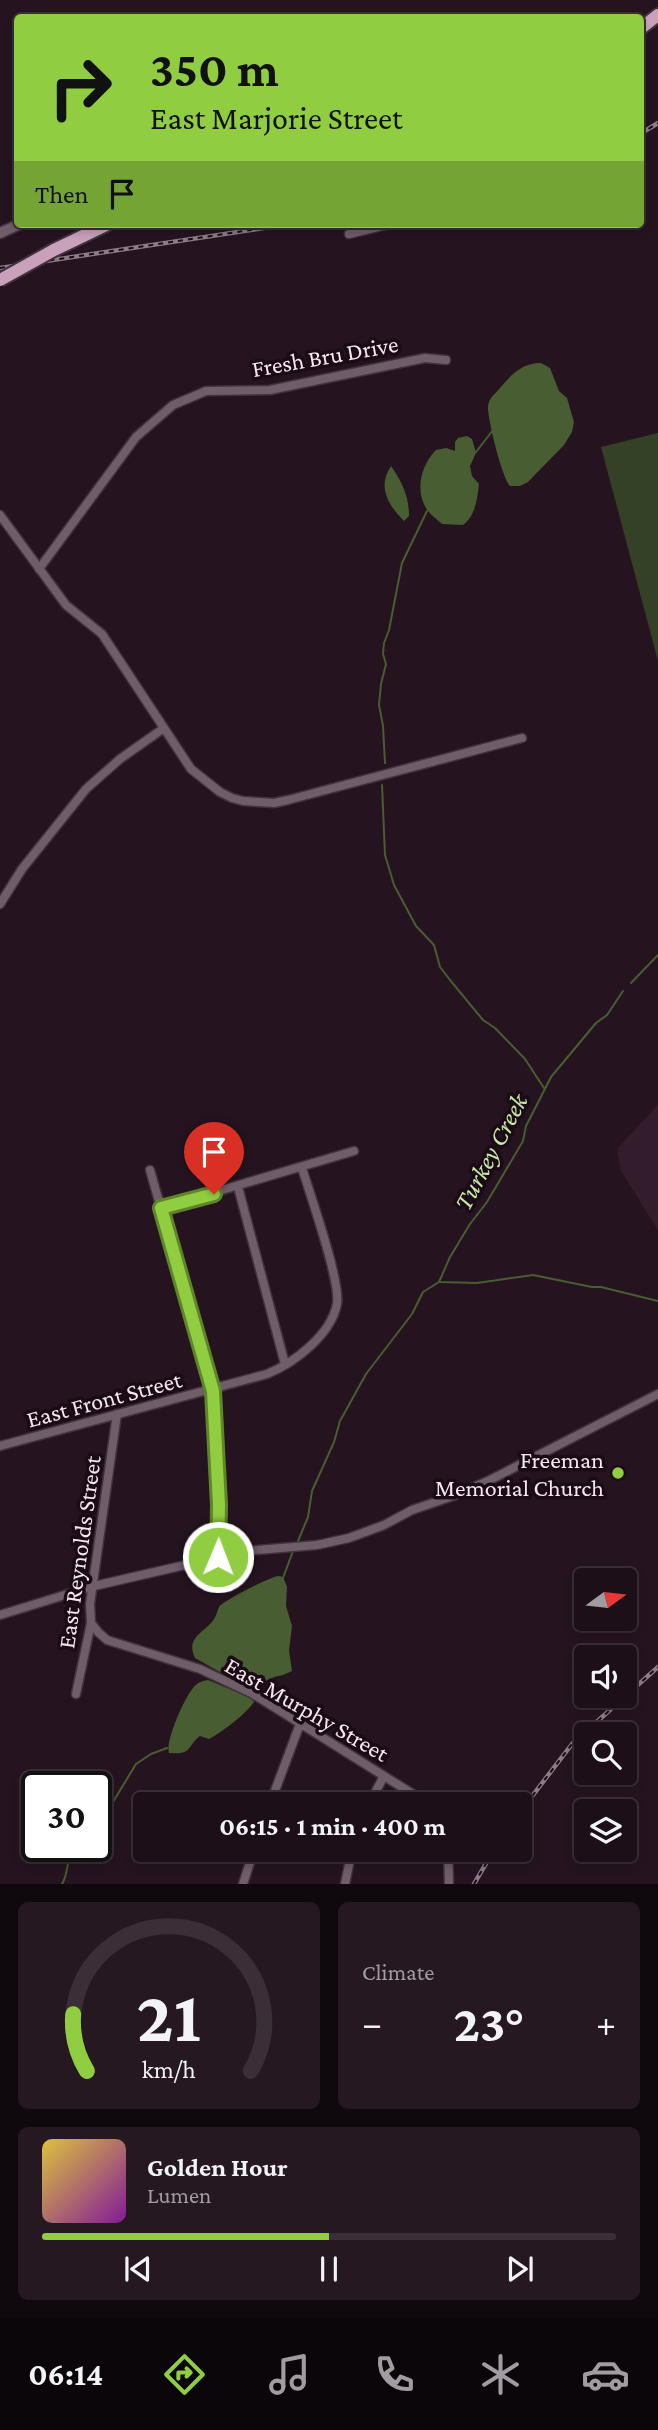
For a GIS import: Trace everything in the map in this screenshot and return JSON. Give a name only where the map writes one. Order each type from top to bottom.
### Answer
[{"type":"main road","points":[[0,280],[100,228]]},
{"type":"street","points":[[349,234],[374,228]]},
{"type":"street","name":"Fresh Bru Drive","points":[[39,569],[136,437],[173,405],[206,391],[270,390],[425,358],[446,360]]},
{"type":"street","points":[[0,515],[66,605],[102,634],[191,769],[220,792],[243,801],[274,803],[522,738]]},
{"type":"street","points":[[0,904],[22,869],[86,789],[120,759],[164,728]]},
{"type":"street","points":[[161,1208],[354,1151]]},
{"type":"street","name":"East Front Street","points":[[0,1446],[213,1391],[267,1374],[316,1341],[330,1321],[337,1302],[334,1277],[302,1168]]},
{"type":"street","points":[[150,1170],[213,1391],[219,1505],[218,1557]]},
{"type":"street","points":[[238,1187],[285,1364]]},
{"type":"street","points":[[0,1615],[93,1586],[218,1557],[246,1551],[317,1545],[349,1538],[488,1481],[658,1394]]},
{"type":"street","name":"East Reynolds Street","points":[[76,1694],[91,1623],[90,1604],[117,1414]]},
{"type":"street","name":"East Murphy Street","points":[[91,1623],[107,1640],[200,1669],[253,1695],[410,1792]]},
{"type":"street","points":[[274,1792],[300,1724]]},
{"type":"street","points":[[375,1792],[384,1776]]},
{"type":"street","points":[[243,1884],[250,1862]]},
{"type":"street","points":[[345,1884],[350,1862]]},
{"type":"street","points":[[448,1862],[449,1884]]},
{"type":"shaded area","points":[[541,363],[550,368],[559,391],[567,398],[574,422],[572,432],[564,445],[528,482],[520,486],[510,486],[496,447],[488,412],[489,403],[494,394],[518,370]]},
{"type":"shaded area","points":[[658,433],[658,661],[601,447]]},
{"type":"shaded area","points":[[467,436],[472,439],[476,453],[470,466],[472,476],[479,484],[475,506],[463,525],[442,524],[429,513],[423,501],[420,486],[423,470],[436,450],[446,448],[455,451],[458,438]]},
{"type":"shaded area","points":[[391,466],[402,484],[408,502],[409,516],[404,521],[393,509],[386,495],[385,481]]},
{"type":"shaded area","points":[[658,1105],[658,1230],[621,1171],[617,1149]]},
{"type":"shaded area","points":[[278,1576],[283,1577],[287,1587],[286,1606],[292,1626],[289,1651],[292,1671],[258,1686],[241,1684],[195,1658],[192,1646],[194,1641],[212,1622],[219,1607]]},
{"type":"shaded area","points":[[208,1680],[251,1698],[254,1702],[240,1717],[209,1739],[200,1736],[186,1751],[169,1753],[172,1730],[189,1693],[196,1685]]},
{"type":"waterway","name":"Turkey Creek","points":[[476,452],[493,430]]},
{"type":"waterway","name":"Turkey Creek","points":[[385,763],[379,705],[386,664],[384,643],[402,563],[427,511]]},
{"type":"waterway","name":"Turkey Creek","points":[[382,785],[385,855],[394,885],[416,926],[434,945],[440,967],[483,1020],[495,1028],[525,1059],[544,1088]]},
{"type":"waterway","points":[[631,983],[658,955]]},
{"type":"waterway","name":"Turkey Creek","points":[[298,1541],[308,1517],[312,1491],[334,1442],[340,1421],[366,1374],[412,1314],[423,1292],[439,1282],[450,1257],[523,1141],[526,1126],[551,1077],[596,1023],[607,1015],[623,991]]},
{"type":"waterway","points":[[440,1282],[477,1283],[533,1275],[658,1301]]},
{"type":"waterway","name":"Turkey Creek","points":[[283,1578],[293,1551]]},
{"type":"waterway","name":"Turkey Creek","points":[[112,1804],[136,1764],[167,1748]]},
{"type":"waterway","name":"Turkey Creek","points":[[62,1884],[69,1862]]},
{"type":"railway","points":[[644,132],[658,123]]},
{"type":"railway","points":[[0,268],[264,228]]},
{"type":"railway","points":[[532,1796],[572,1744],[658,1667]]},
{"type":"railway","points":[[474,1884],[487,1862]]},
{"type":"place","name":"Freeman Memorial Church","points":[[618,1473]]},
{"type":"route","points":[[214,1194],[161,1208],[213,1391],[219,1505],[218,1557]]}]
